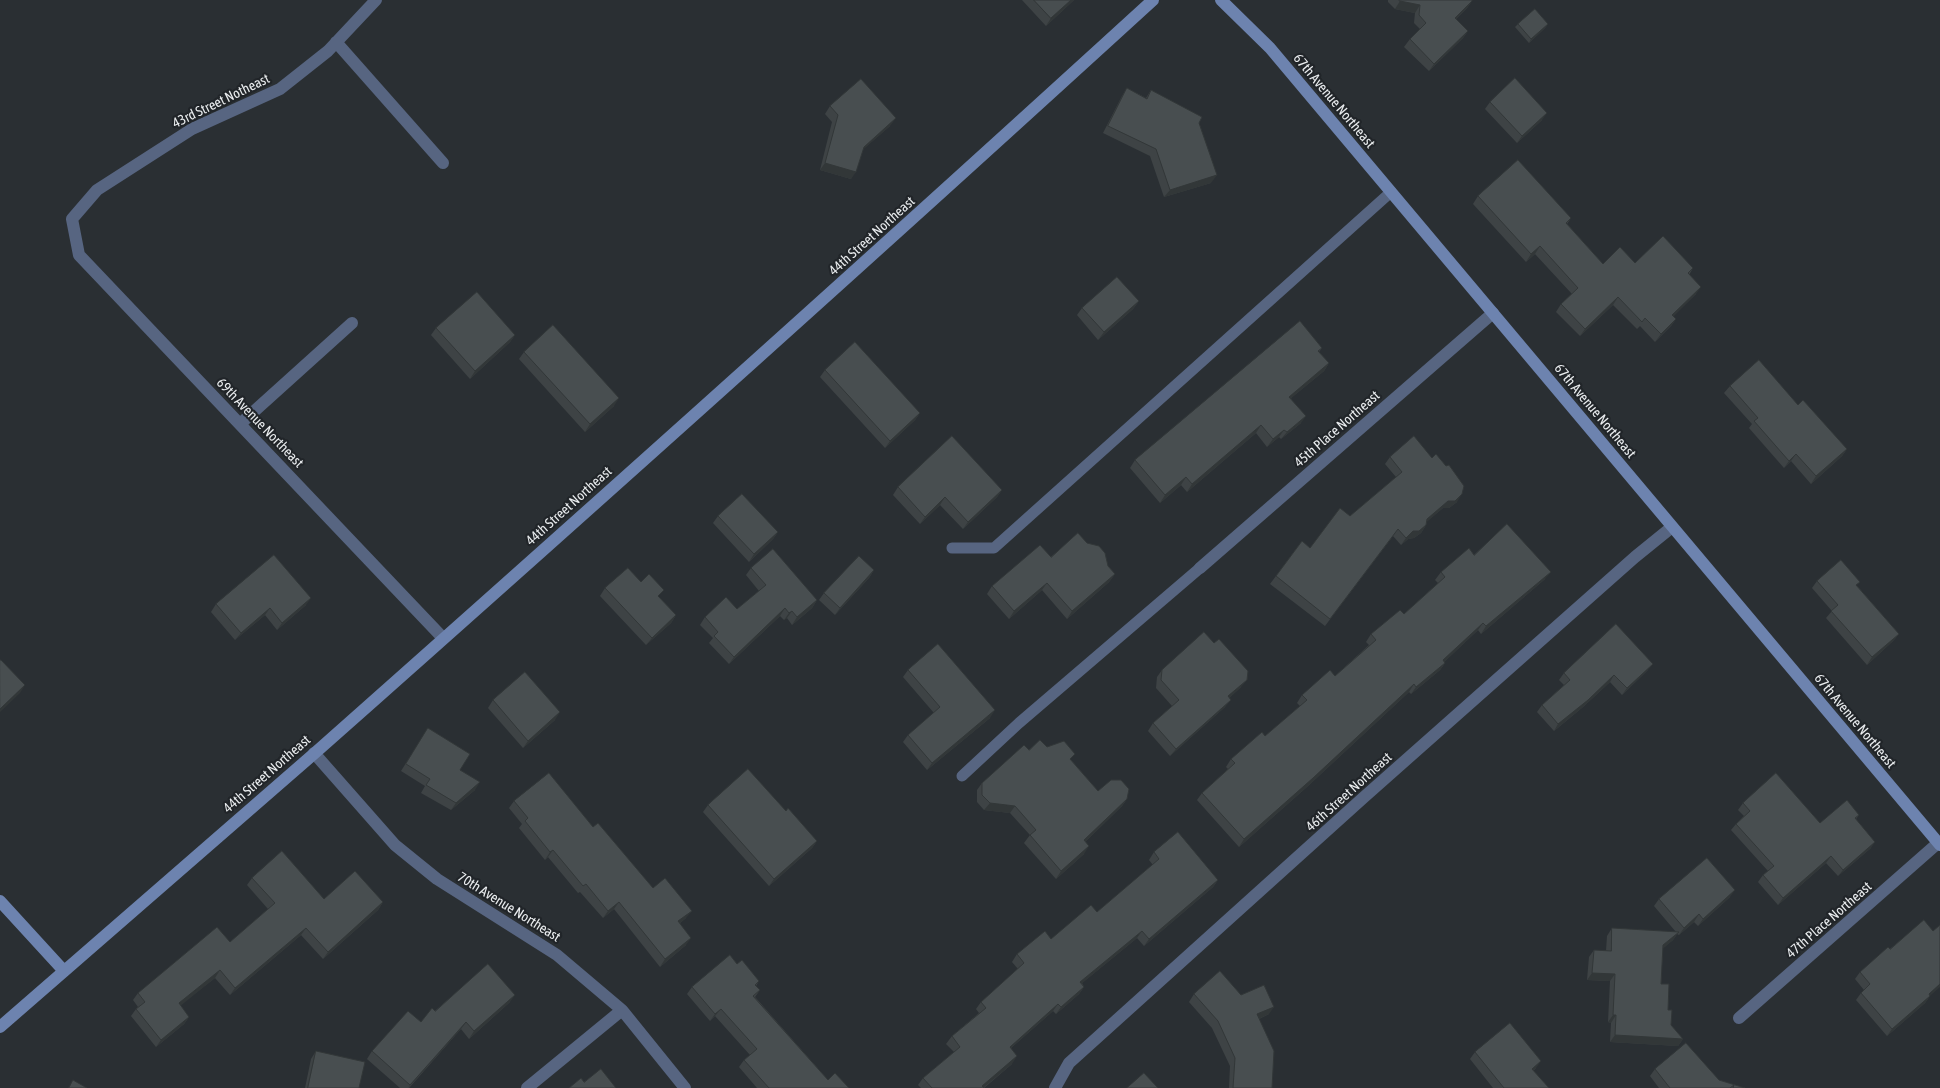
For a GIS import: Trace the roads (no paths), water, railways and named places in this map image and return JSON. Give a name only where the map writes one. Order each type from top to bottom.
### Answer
[{"type":"street","name":"43rd Street Notheast","points":[[72,220],[97,190],[192,129],[280,89],[328,51],[376,0]]},
{"type":"street","name":"44th Street Northeast","points":[[0,1027],[314,753],[867,261],[1153,0]]},
{"type":"street","name":"67th Avenue Northeast","points":[[1222,0],[1270,48],[1939,844]]},
{"type":"street","points":[[336,42],[444,163]]},
{"type":"street","name":"69th Avenue Northeast","points":[[72,220],[79,255],[443,638]]},
{"type":"street","name":"45th Place Northeast","points":[[1200,568],[1493,313]]},
{"type":"street","points":[[240,424],[352,323]]},
{"type":"street","name":"46th Street Northeast","points":[[1055,1088],[1069,1064],[1363,798],[1635,557],[1672,527]]},
{"type":"street","name":"70th Avenue Northeast","points":[[314,753],[395,845],[437,879],[557,955],[622,1010],[685,1088]]},
{"type":"street","name":"47th Place Northeast","points":[[1739,1018],[1939,844]]},
{"type":"street","points":[[0,901],[64,971]]},
{"type":"street","points":[[527,1088],[622,1010]]},
{"type":"lane","points":[[952,548],[994,548],[1391,192]]},
{"type":"lane","points":[[962,776],[1019,723],[1200,568]]}]
